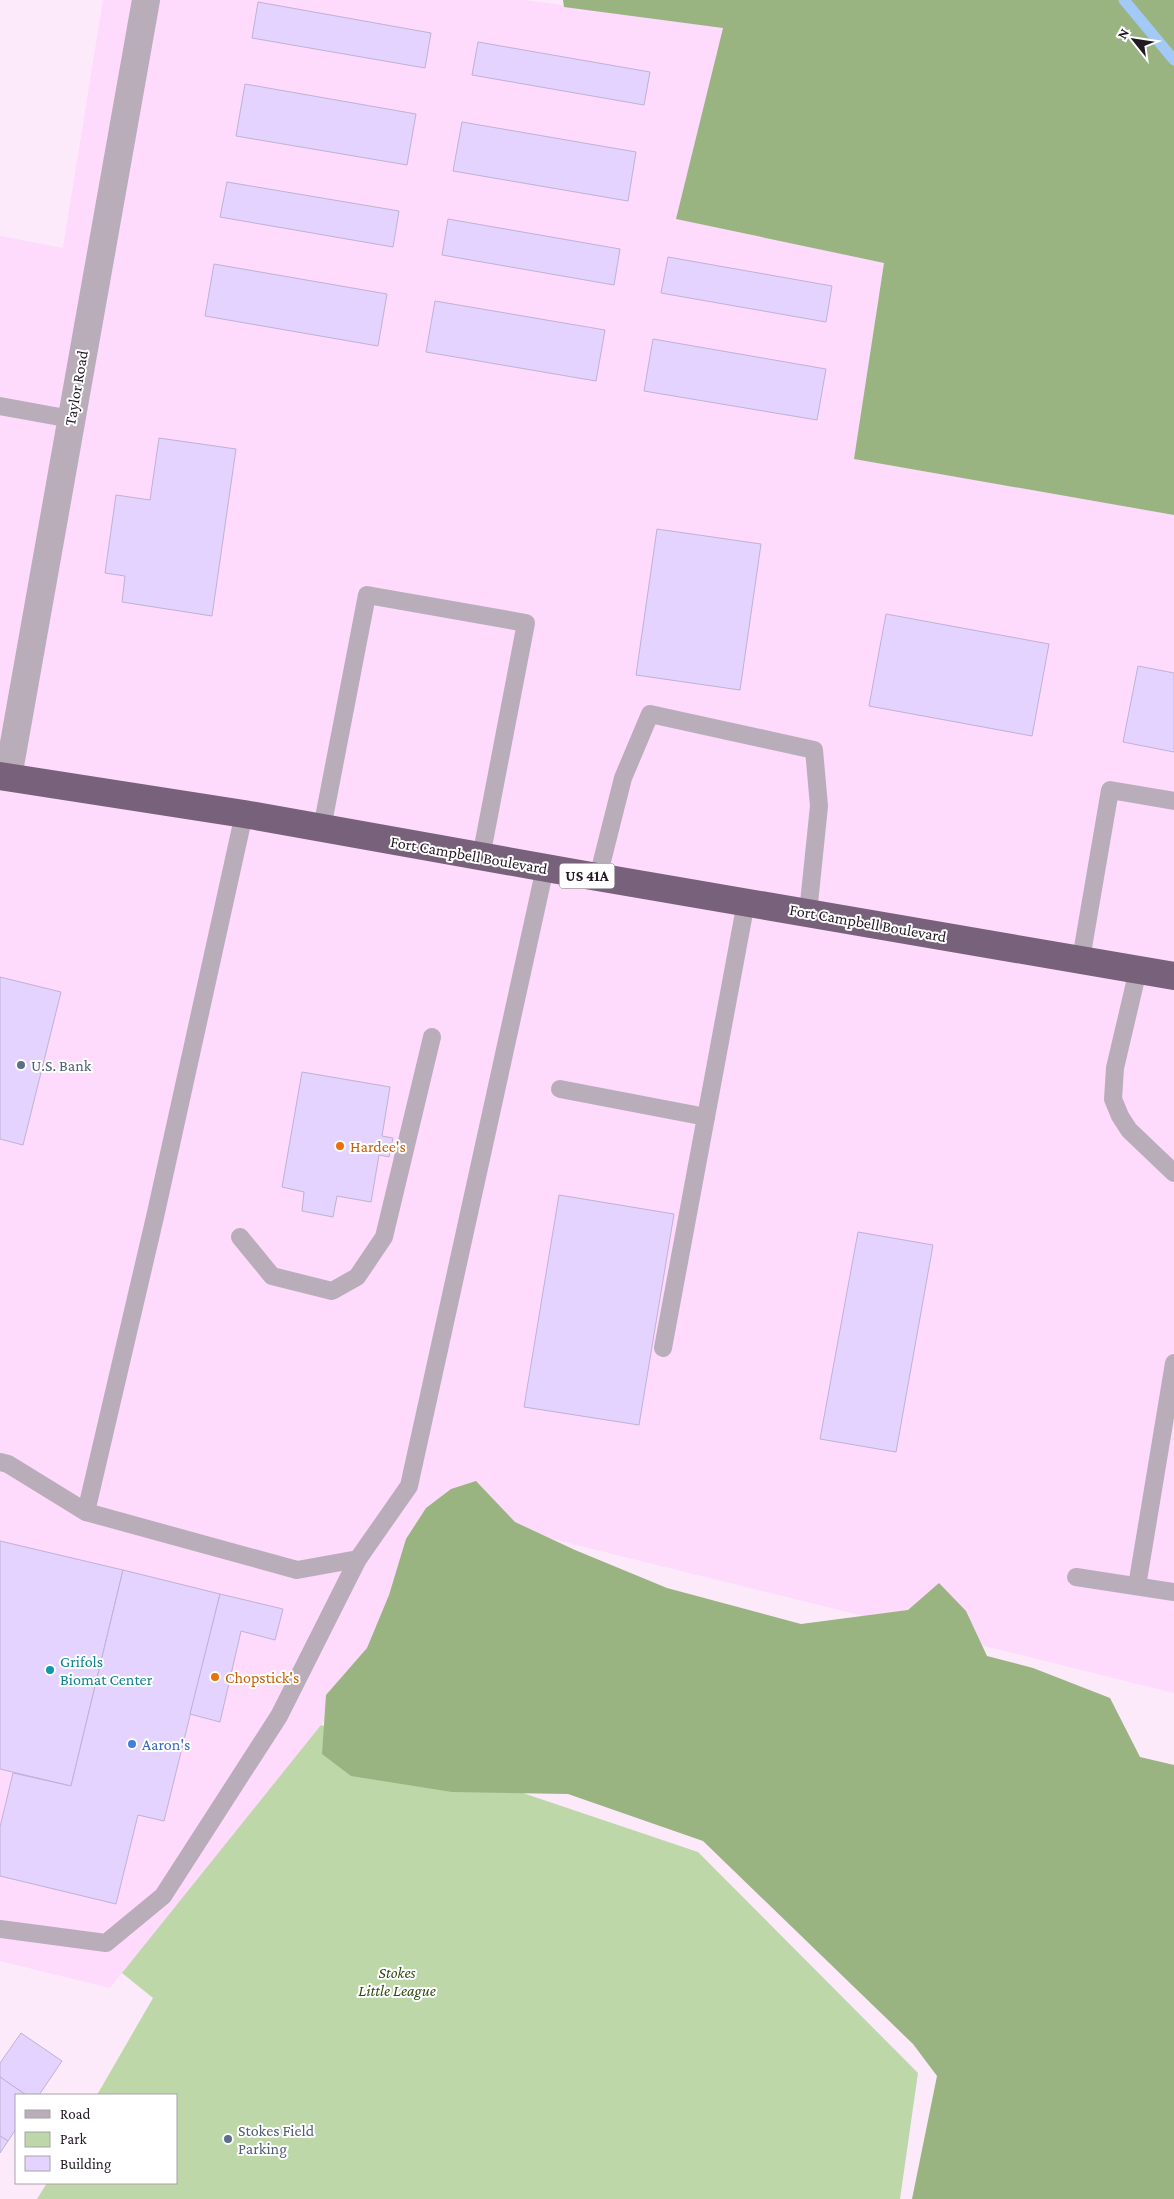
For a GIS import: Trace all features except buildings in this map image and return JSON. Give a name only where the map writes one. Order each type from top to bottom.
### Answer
[{"type":"highway","name":"Fort Campbell Boulevard","points":[[4,776],[244,814],[481,857],[1174,976]]},
{"type":"street","name":"Taylor Road","points":[[4,776],[71,419],[146,0]]},
{"type":"lane","points":[[0,406],[71,419]]},
{"type":"lane","points":[[322,828],[367,595],[526,622],[481,857]]},
{"type":"lane","points":[[598,877],[623,778],[650,714],[814,750],[819,806],[808,913]]},
{"type":"lane","points":[[1081,960],[1110,790],[1174,801]]},
{"type":"lane","points":[[86,1512],[153,1227],[244,814]]},
{"type":"lane","points":[[0,1929],[106,1943],[163,1896],[279,1716],[358,1559],[409,1486],[545,868]]},
{"type":"lane","points":[[662,1348],[746,902]]},
{"type":"lane","points":[[1138,970],[1115,1068],[1113,1099],[1128,1130],[1174,1173]]},
{"type":"lane","points":[[240,1237],[272,1276],[332,1291],[356,1277],[384,1237],[432,1037]]},
{"type":"lane","points":[[560,1089],[706,1117]]},
{"type":"lane","points":[[1138,1586],[1174,1363]]},
{"type":"lane","points":[[0,1462],[8,1464],[86,1512],[297,1570],[358,1559]]},
{"type":"lane","points":[[1076,1577],[1174,1592]]},
{"type":"shaded area","points":[[103,0],[525,0],[723,27],[677,219],[884,263],[855,459],[1174,515],[1174,1693],[427,1508],[396,1632],[110,1988],[0,1961],[0,236],[63,248]]},
{"type":"green space","points":[[563,0],[1174,0],[1174,515],[854,459],[884,263],[676,219],[723,28],[564,7]]},
{"type":"green space","points":[[476,1481],[515,1522],[575,1550],[667,1588],[801,1624],[908,1610],[939,1583],[966,1611],[987,1656],[1033,1668],[1110,1698],[1140,1757],[1174,1765],[1174,2199],[912,2199],[937,2076],[913,2044],[703,1841],[568,1794],[452,1792],[351,1776],[322,1754],[326,1695],[367,1648],[389,1595],[406,1539],[426,1508],[451,1489]]},
{"type":"green space","name":"Stokes Little League","points":[[321,1725],[698,1852],[918,2073],[900,2199],[37,2199],[46,2184],[178,2184],[178,2094],[98,2094],[153,1998],[122,1973]]},
{"type":"waterway","points":[[1124,0],[1174,60]]},
{"type":"place","name":"U.S. Bank","points":[[21,1065]]},
{"type":"place","name":"Hardee's","points":[[340,1146]]},
{"type":"place","name":"Grifols Biomat Center","points":[[50,1670]]},
{"type":"place","name":"Chopstick's","points":[[215,1677]]},
{"type":"place","name":"Aaron's","points":[[132,1744]]},
{"type":"place","name":"Stokes Field Parking","points":[[228,2139]]}]
